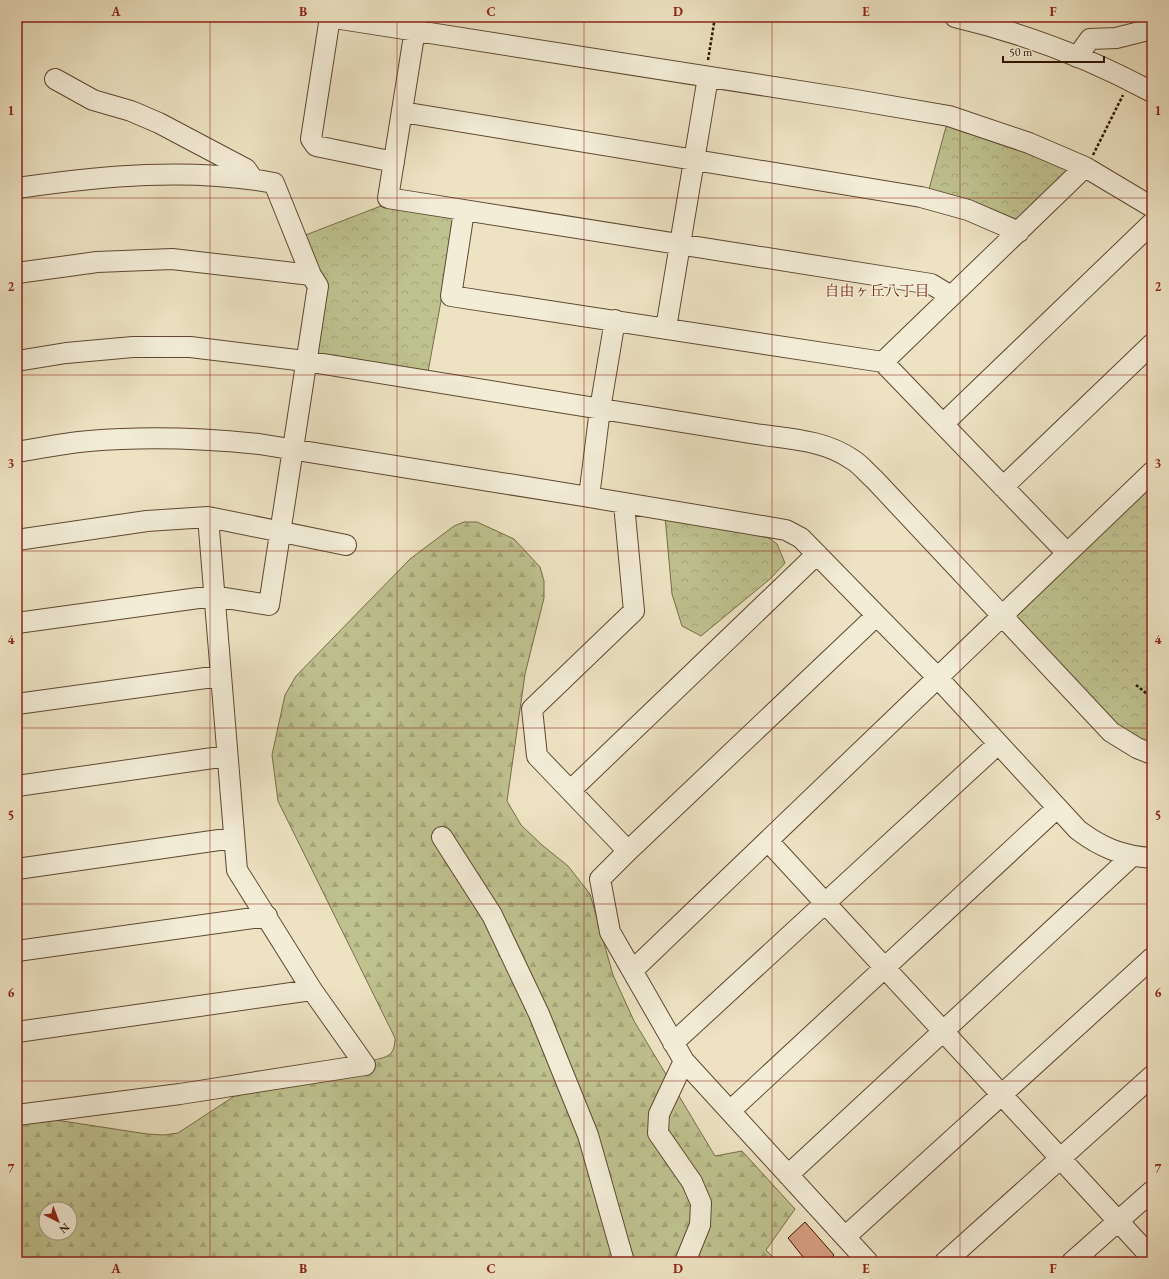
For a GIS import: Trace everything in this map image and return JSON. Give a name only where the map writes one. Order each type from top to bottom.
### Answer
[{"type":"street","points":[[394,162],[316,146],[311,139],[329,17],[416,23],[707,77],[948,116],[1029,143],[1085,167],[1152,207]]},
{"type":"street","points":[[955,17],[975,19],[1022,36],[1077,57],[1130,80],[1152,92]]},
{"type":"street","points":[[416,23],[388,198],[931,284],[951,296]]},
{"type":"street","points":[[1077,57],[1090,39],[1116,38],[1152,29]]},
{"type":"street","points":[[666,328],[681,244],[707,77]]},
{"type":"street","points":[[54,79],[93,100],[131,111],[159,123],[246,169],[253,179]]},
{"type":"street","points":[[402,112],[921,197],[968,210],[1019,232]]},
{"type":"street","points":[[883,362],[1085,167]]},
{"type":"street","points":[[17,188],[66,181],[142,174],[253,179],[274,183],[311,275],[318,286],[305,361],[269,605],[213,596],[17,623]]},
{"type":"street","points":[[464,211],[452,296],[883,362],[1067,553]]},
{"type":"street","points":[[943,424],[1152,223]]},
{"type":"street","points":[[19,269],[97,262],[172,259],[311,275]]},
{"type":"street","points":[[589,497],[600,409],[615,320]]},
{"type":"street","points":[[1003,487],[1152,344]]},
{"type":"street","points":[[17,361],[66,353],[133,347],[190,347],[305,361],[756,434],[810,441],[834,448],[859,465],[1002,614],[1111,732],[1137,748],[1152,754]]},
{"type":"street","points":[[17,452],[88,441],[154,437],[210,438],[259,444],[292,451],[589,497],[786,530],[802,538],[876,616],[937,677],[1056,808],[1078,830],[1093,841],[1113,851],[1131,857],[1152,858]]},
{"type":"street","points":[[633,970],[1002,614],[1152,472]]},
{"type":"street","points":[[624,504],[634,611],[532,709],[537,756],[628,851]]},
{"type":"street","points":[[17,1115],[180,1094],[365,1065],[312,990],[237,870],[213,596],[208,517]]},
{"type":"street","points":[[17,540],[146,521],[208,517],[346,545]]},
{"type":"street","points":[[571,790],[816,554]]},
{"type":"street","points":[[868,1262],[684,1061],[610,932],[600,880],[628,851],[876,616]]},
{"type":"street","points":[[17,704],[220,676]]},
{"type":"street","points":[[673,1043],[826,904],[998,744]]},
{"type":"street","points":[[17,786],[227,756]]},
{"type":"street","points":[[730,1111],[1056,808]]},
{"type":"street","points":[[442,837],[492,915],[538,1014],[588,1135],[624,1262]]},
{"type":"street","points":[[17,869],[233,838]]},
{"type":"street","points":[[768,841],[943,1033],[1152,1258]]},
{"type":"street","points":[[788,1174],[943,1033],[1131,857]]},
{"type":"street","points":[[17,951],[267,916]]},
{"type":"street","points":[[845,1237],[1152,958]]},
{"type":"street","points":[[17,1032],[312,990]]},
{"type":"street","points":[[684,1061],[659,1114],[658,1133],[692,1182],[701,1204],[700,1225],[685,1262]]},
{"type":"street","points":[[945,1262],[1152,1076]]},
{"type":"street","points":[[1072,1262],[1152,1191]]},
{"type":"path","points":[[707,77],[715,17]]},
{"type":"path","points":[[1085,167],[1090,162],[1130,80]]},
{"type":"path","points":[[1136,685],[1152,698]]},
{"type":"green space","points":[[947,123],[980,132],[1072,171],[1019,221],[928,193]]},
{"type":"green space","points":[[386,204],[456,219],[428,372],[311,355],[323,286],[303,236]]},
{"type":"green space","points":[[1152,482],[1152,748],[1129,737],[1013,615]]},
{"type":"green space","points":[[665,516],[758,530],[777,544],[785,563],[770,579],[701,636],[682,626],[672,594]]},
{"type":"green space","points":[[464,522],[477,522],[514,539],[540,567],[544,581],[544,598],[525,674],[507,801],[521,825],[542,845],[568,866],[590,894],[613,975],[634,1021],[715,1156],[742,1151],[795,1209],[766,1250],[778,1262],[17,1262],[17,1122],[43,1118],[147,1134],[164,1135],[178,1133],[262,1078],[374,1060],[383,1058],[392,1052],[395,1044],[395,1038],[278,801],[272,755],[285,695],[296,676],[410,559],[454,526]]},
{"type":"building","points":[[805,1222],[834,1255],[827,1262],[807,1262],[788,1238]]},
{"type":"district","name":"自由ヶ丘八丁目","points":[[877,291]]}]
